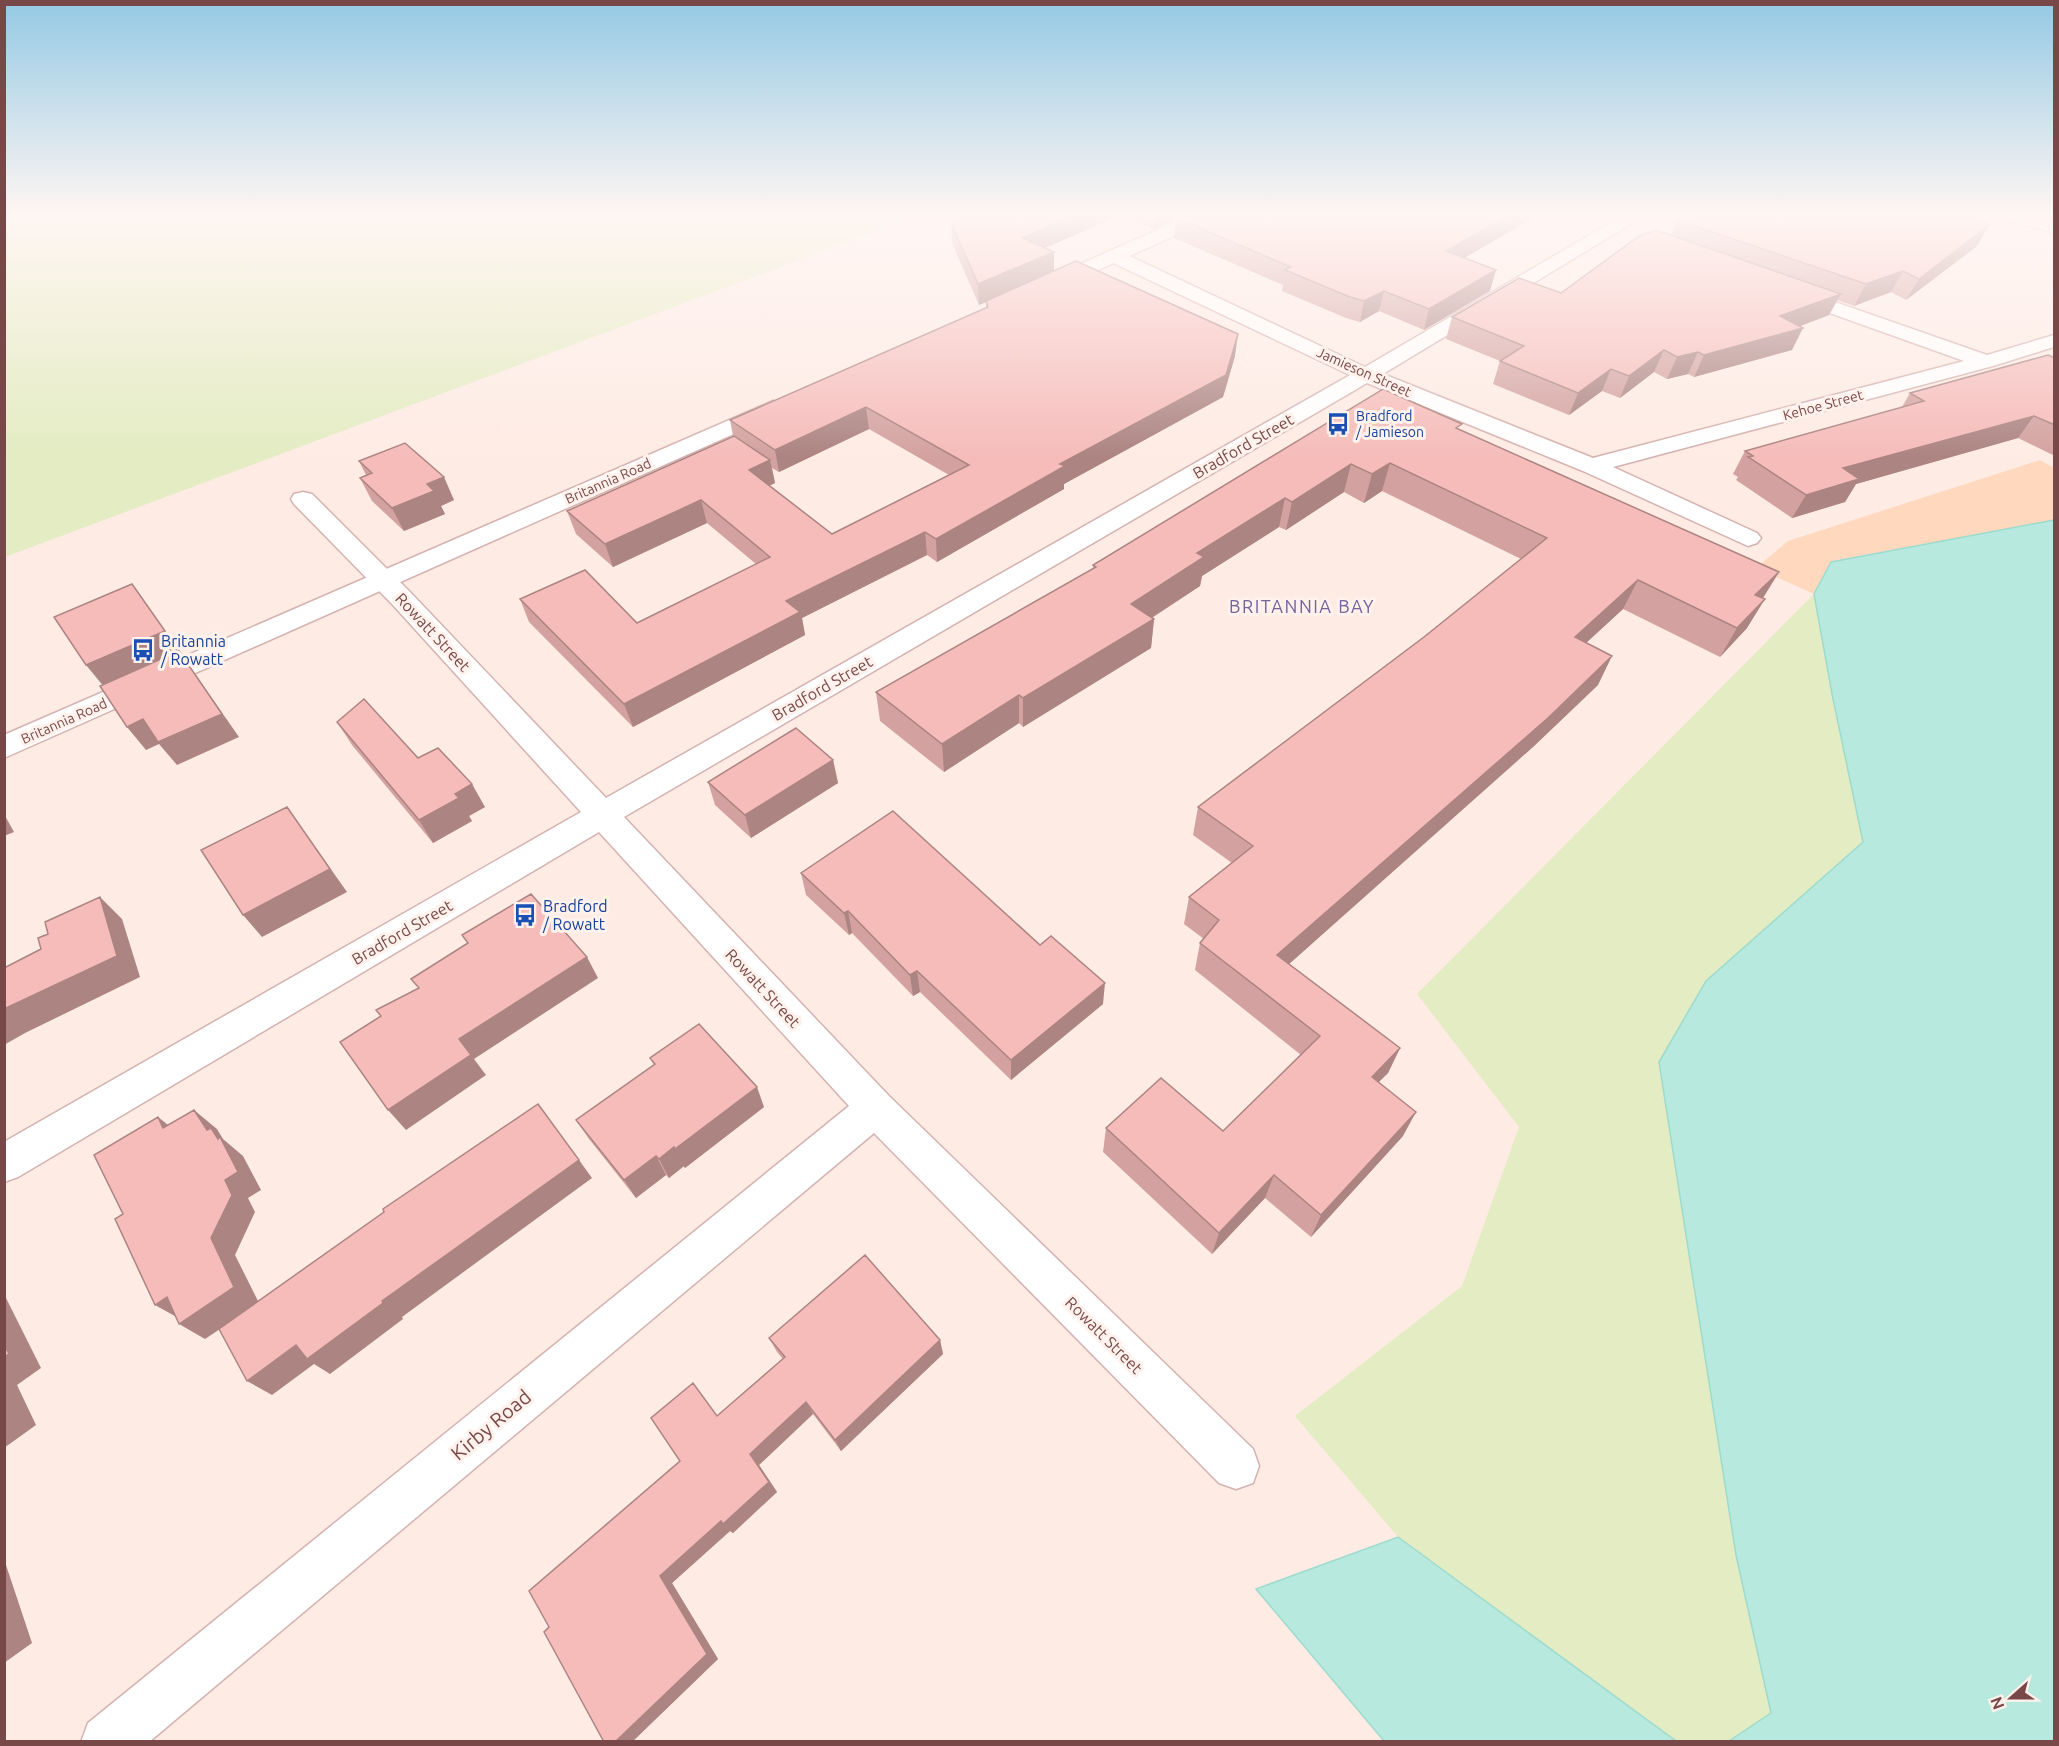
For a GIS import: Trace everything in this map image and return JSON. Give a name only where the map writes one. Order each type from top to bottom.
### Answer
[{"type":"street","name":"Jamieson Street","points":[[1195,294],[1366,375],[1591,466],[1748,538]]},
{"type":"street","name":"Bradford Street","points":[[4,1164],[1502,294]]},
{"type":"street","points":[[1794,294],[1986,362]]},
{"type":"street","name":"Kehoe Street","points":[[1591,466],[1986,362],[2055,341]]},
{"type":"street","name":"Britannia Road","points":[[4,747],[797,397]]},
{"type":"street","name":"Rowatt Street","points":[[303,499],[384,580],[875,1108],[1236,1466]]},
{"type":"street","name":"Kirby Road","points":[[107,1742],[875,1108]]},
{"type":"green space","points":[[5,294],[707,294],[5,557]]},
{"type":"green space","points":[[1814,594],[1863,842],[1706,981],[1659,1062],[1736,1555],[1771,1713],[1729,1741],[1676,1741],[1398,1537],[1295,1416],[1462,1286],[1519,1127],[1417,994]]},
{"type":"sand","points":[[2040,460],[2054,468],[2054,520],[1831,561],[1814,594],[1756,568],[1788,541]]},
{"type":"water","points":[[2054,520],[2054,1741],[1729,1741],[1771,1713],[1736,1555],[1659,1062],[1706,981],[1863,842],[1814,594],[1831,562]]},
{"type":"water","points":[[1398,1537],[1676,1741],[1384,1741],[1256,1589]]},
{"type":"building","points":[[1001,294],[1150,294],[1238,334],[1226,375],[1060,464],[1065,466],[936,539],[925,532],[786,601],[800,612],[624,704],[520,599],[585,570],[637,623],[770,557],[701,500],[605,544],[567,511],[734,436],[770,460],[749,470],[832,534],[969,465],[866,407],[775,450],[730,420],[988,307],[986,301]]},
{"type":"building","points":[[1344,294],[1377,294],[1364,301]]},
{"type":"building","points":[[1393,294],[1454,294],[1429,309]]},
{"type":"building","points":[[1491,294],[1840,294],[1780,316],[1803,328],[1704,355],[1698,352],[1677,357],[1664,350],[1629,376],[1611,369],[1578,393],[1500,361],[1524,346],[1452,317]]},
{"type":"building","points":[[2048,355],[2055,358],[2055,425],[2034,416],[1843,468],[1859,479],[1806,495],[1748,457],[1753,456],[1745,451],[1924,401],[1910,393]]},
{"type":"building","points":[[1383,389],[1462,424],[1456,428],[1779,572],[1755,595],[1765,599],[1737,628],[1638,580],[1575,637],[1612,656],[1548,718],[1277,955],[1400,1048],[1372,1077],[1416,1112],[1321,1215],[1274,1175],[1219,1233],[1106,1128],[1161,1078],[1223,1131],[1320,1036],[1200,943],[1219,920],[1189,897],[1253,846],[1198,807],[1424,637],[1547,538],[1390,463],[1372,474],[1351,464],[1292,502],[1285,498],[1197,553],[1204,557],[1131,604],[1154,619],[1023,698],[1019,695],[942,744],[876,692],[1096,567],[1093,565]]},
{"type":"building","points":[[405,443],[444,477],[427,484],[434,491],[392,508],[360,478],[372,473],[359,461]]},
{"type":"building","points":[[132,584],[165,631],[86,665],[54,617]]},
{"type":"building","points":[[179,651],[222,714],[158,742],[143,719],[127,727],[100,686]]},
{"type":"building","points":[[364,699],[418,758],[438,748],[472,784],[455,794],[459,798],[419,820],[337,722]]},
{"type":"building","points":[[796,728],[833,760],[745,815],[708,782]]},
{"type":"building","points":[[287,807],[330,869],[243,915],[201,850]]},
{"type":"building","points":[[893,811],[1040,945],[1051,936],[1105,983],[1011,1060],[917,971],[910,975],[848,911],[844,913],[801,873]]},
{"type":"building","points":[[531,894],[587,957],[459,1039],[471,1055],[388,1110],[340,1042],[381,1016],[376,1010],[419,988],[411,979],[468,943],[462,935]]},
{"type":"building","points":[[100,897],[117,956],[4,1009],[4,968],[41,949],[38,938],[48,934],[45,922]]},
{"type":"building","points":[[699,1024],[757,1087],[675,1149],[674,1147],[659,1159],[656,1156],[624,1180],[576,1120],[655,1064],[650,1058]]},
{"type":"building","points":[[538,1104],[579,1160],[382,1301],[383,1303],[307,1359],[296,1345],[247,1381],[219,1329],[384,1212],[383,1209]]},
{"type":"building","points":[[194,1110],[207,1130],[211,1128],[218,1139],[220,1137],[238,1172],[225,1180],[232,1195],[211,1238],[234,1287],[179,1324],[167,1297],[155,1305],[115,1219],[123,1214],[94,1155],[158,1117],[163,1128]]},
{"type":"building","points":[[865,1255],[940,1340],[835,1440],[806,1402],[750,1454],[769,1482],[723,1524],[721,1521],[660,1576],[707,1654],[615,1742],[604,1742],[544,1632],[549,1627],[529,1591],[680,1461],[651,1418],[693,1383],[717,1416],[785,1357],[769,1338]]},
{"type":"building","points":[[4,1345],[9,1354],[4,1357]]},
{"type":"place","name":"Bradford / Jamieson","points":[[1338,424]]},
{"type":"place","name":"Britannia / Rowatt","points":[[143,650]]},
{"type":"place","name":"Bradford / Rowatt","points":[[525,915]]},
{"type":"district","name":"BRITANNIA BAY","points":[[1302,607]]}]
